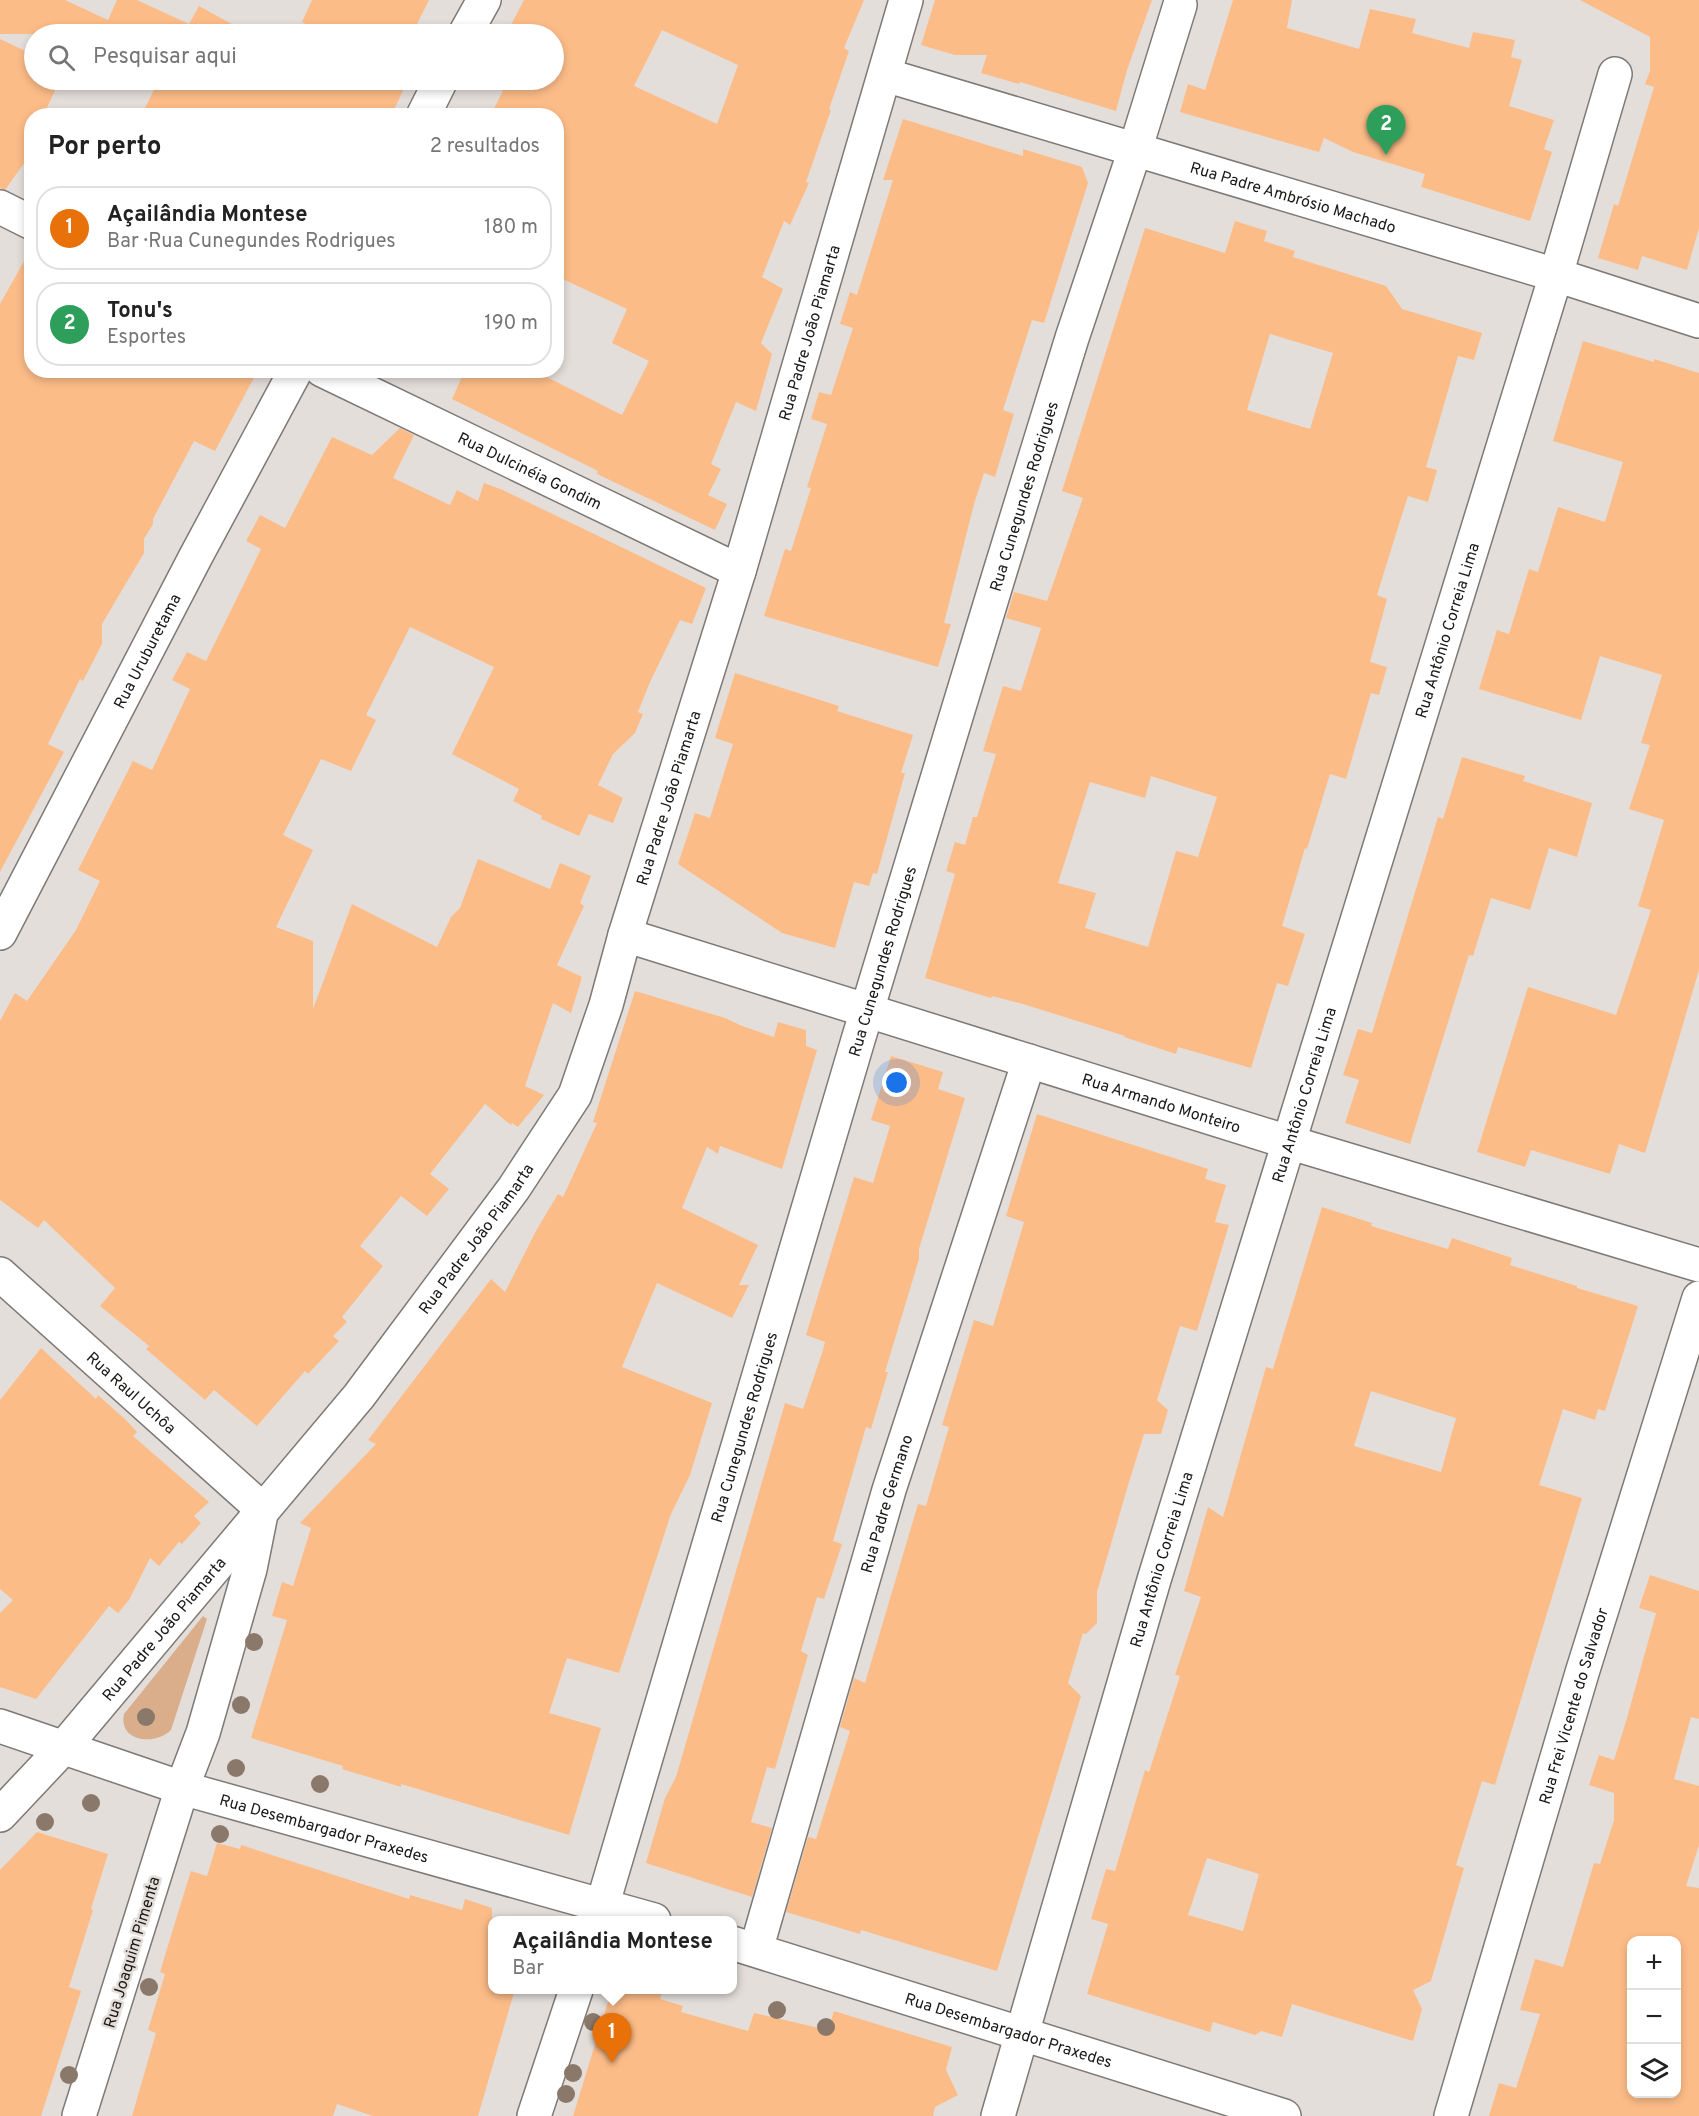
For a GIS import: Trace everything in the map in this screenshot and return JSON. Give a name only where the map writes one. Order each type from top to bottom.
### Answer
[{"type":"street","points":[[471,24],[484,0]]},
{"type":"street","name":"Rua Padre João Piamarta","points":[[0,1815],[64,1747],[359,1396],[514,1188],[575,1095],[606,1005],[625,935],[739,570],[906,0]]},
{"type":"street","name":"Rua Cunegundes Rodrigues","points":[[601,1913],[867,1010],[1051,405],[1180,5]]},
{"type":"street","name":"Rua Antônio Correia Lima","points":[[998,2116],[1154,1580],[1556,275],[1615,74]]},
{"type":"street","name":"Rua Padre Ambrósio Machado","points":[[885,75],[1556,275],[1699,321]]},
{"type":"street","points":[[427,108],[436,90]]},
{"type":"street","points":[[0,207],[24,219]]},
{"type":"street","name":"Rua Uruburetama","points":[[0,933],[196,556],[292,378]]},
{"type":"street","name":"Rua Dulcinéia Gondim","points":[[339,378],[739,570]]},
{"type":"street","name":"Rua Armando Monteiro","points":[[625,935],[1288,1142],[1699,1264]]},
{"type":"street","name":"Rua Padre Germano","points":[[744,1946],[1029,1061]]},
{"type":"street","name":"Rua Raul Uchôa","points":[[0,1274],[262,1509]]},
{"type":"street","name":"Rua Frei Vicente do Salvador","points":[[1451,2116],[1582,1673],[1699,1298]]},
{"type":"street","name":"Rua Padre João Piamarta","points":[[182,1788],[203,1733],[228,1648],[250,1569],[262,1509]]},
{"type":"street","name":"Rua Desembargador Praxedes","points":[[0,1726],[182,1788],[601,1913],[624,1916]]},
{"type":"street","name":"Rua Joaquim Pimenta","points":[[79,2116],[182,1788]]},
{"type":"street","name":"Rua Desembargador Praxedes","points":[[744,1946],[1284,2116]]},
{"type":"street","points":[[534,2116],[574,1994]]},
{"type":"shaded area","points":[[203,1616],[207,1619],[171,1730],[156,1738],[132,1736],[124,1723],[124,1714]]},
{"type":"building","points":[[0,0],[65,0],[108,20],[117,0],[137,0],[189,24],[24,24],[24,34],[0,34]]},
{"type":"building","points":[[312,0],[429,0],[417,24],[306,24],[302,22]]},
{"type":"building","points":[[524,0],[864,0],[844,48],[849,51],[806,182],[809,183],[790,225],[784,221],[762,277],[783,289],[761,343],[772,354],[756,411],[736,402],[711,464],[721,469],[708,495],[727,504],[715,530],[597,474],[598,471],[452,399],[461,378],[549,378],[622,415],[649,361],[612,343],[627,309],[564,280],[564,108],[494,108],[503,91],[501,90],[564,90],[564,24],[511,24]],"holes":[[[662,30],[738,65],[717,124],[634,86]]]},
{"type":"building","points":[[935,0],[1152,0],[1127,70],[1116,111],[1020,82],[1019,84],[981,73],[987,55],[955,55],[921,45]]},
{"type":"building","points":[[1233,0],[1292,0],[1287,28],[1359,49],[1370,9],[1416,19],[1412,33],[1469,48],[1473,32],[1515,40],[1511,57],[1522,60],[1509,106],[1554,120],[1544,149],[1552,152],[1530,221],[1421,187],[1425,174],[1353,152],[1324,138],[1319,152],[1180,112],[1188,84],[1205,90]]},
{"type":"building","points":[[1580,0],[1699,0],[1699,228],[1687,270],[1642,256],[1638,270],[1598,258],[1614,204],[1618,206],[1654,87],[1645,84],[1650,71],[1650,37]]},
{"type":"building","points":[[199,6],[232,24],[189,24]]},
{"type":"building","points":[[0,39],[24,50],[24,90],[55,90],[47,108],[24,108],[24,163],[5,190],[0,188]]},
{"type":"building","points":[[154,90],[403,90],[395,108],[145,108]]},
{"type":"building","points":[[903,119],[1023,156],[1023,149],[1082,167],[1088,183],[1044,323],[1032,320],[1003,410],[1014,414],[995,477],[984,473],[974,504],[944,623],[951,624],[938,667],[764,616],[785,549],[791,551],[811,488],[807,487],[827,424],[811,419],[819,392],[831,395],[853,328],[840,324],[850,292],[857,295],[893,180],[883,180]]},
{"type":"building","points":[[1235,221],[1267,231],[1264,241],[1295,251],[1293,257],[1386,286],[1402,309],[1482,333],[1474,360],[1458,356],[1426,467],[1437,470],[1428,502],[1408,496],[1400,521],[1377,595],[1387,599],[1370,662],[1387,667],[1379,695],[1371,693],[1346,779],[1330,774],[1282,926],[1305,934],[1288,986],[1277,983],[1251,1068],[1178,1047],[1176,1054],[1023,1004],[992,996],[991,998],[925,978],[955,874],[946,871],[955,842],[965,845],[973,817],[977,817],[996,754],[983,751],[1003,686],[1021,691],[1041,628],[1006,618],[1014,592],[1047,601],[1083,498],[1062,491],[1145,228],[1225,253]],"holes":[[[1270,334],[1333,353],[1310,429],[1247,410]],[[1151,776],[1217,797],[1198,857],[1176,851],[1148,947],[1085,928],[1096,893],[1058,883],[1090,782],[1145,798]]]},
{"type":"building","points":[[24,261],[24,378],[254,378],[215,451],[194,441],[153,519],[153,524],[144,539],[144,553],[102,624],[102,644],[83,681],[80,679],[48,744],[64,752],[0,872],[0,304]]},
{"type":"building","points":[[1583,341],[1699,373],[1699,970],[1645,1153],[1619,1144],[1610,1174],[1531,1150],[1525,1167],[1477,1152],[1528,987],[1616,1015],[1651,910],[1638,906],[1664,820],[1629,809],[1650,745],[1641,743],[1662,675],[1600,656],[1581,720],[1479,689],[1497,630],[1509,634],[1529,569],[1538,572],[1558,507],[1605,522],[1623,462],[1553,441]]},
{"type":"building","points":[[400,428],[414,435],[393,478],[450,505],[457,490],[478,501],[484,483],[706,588],[692,624],[680,620],[638,712],[643,714],[635,733],[613,754],[598,785],[623,798],[613,823],[589,814],[579,836],[541,819],[542,816],[513,801],[519,789],[452,754],[494,667],[410,627],[366,715],[376,720],[351,771],[321,759],[283,835],[313,850],[276,927],[313,941],[313,1009],[352,904],[437,947],[451,917],[460,908],[478,859],[550,889],[560,863],[591,876],[580,903],[584,906],[557,965],[582,977],[571,1013],[553,1003],[525,1086],[544,1095],[518,1127],[512,1123],[511,1125],[485,1104],[430,1174],[449,1189],[427,1216],[401,1196],[360,1246],[383,1266],[342,1317],[347,1322],[333,1336],[339,1341],[308,1374],[305,1371],[257,1426],[214,1390],[205,1400],[146,1349],[149,1346],[100,1306],[115,1288],[44,1220],[38,1228],[0,1200],[0,1021],[15,993],[27,1001],[76,930],[100,881],[78,870],[133,761],[152,770],[190,689],[172,680],[187,652],[206,661],[261,549],[246,541],[260,515],[285,528],[332,437],[372,455]]},
{"type":"building","points":[[735,673],[839,706],[837,711],[913,735],[901,773],[905,773],[877,874],[873,873],[869,886],[854,882],[835,948],[782,933],[678,864],[695,813],[710,818],[733,744],[715,738]]},
{"type":"building","points":[[1462,757],[1525,776],[1523,781],[1592,803],[1577,857],[1549,848],[1530,910],[1491,898],[1473,956],[1469,955],[1410,1144],[1345,1123],[1359,1080],[1343,1075],[1358,1029],[1372,1033],[1438,817],[1443,819]]},
{"type":"building","points":[[635,991],[725,1018],[774,1037],[778,1022],[806,1030],[806,1046],[817,1050],[782,1169],[720,1146],[718,1154],[707,1147],[682,1208],[758,1245],[739,1285],[749,1285],[732,1318],[657,1283],[622,1367],[712,1403],[690,1475],[671,1514],[619,1673],[567,1658],[549,1713],[601,1728],[569,1835],[401,1784],[401,1787],[342,1769],[343,1766],[251,1738],[287,1620],[272,1616],[282,1582],[293,1586],[311,1528],[300,1523],[376,1444],[368,1440],[491,1279],[505,1292],[537,1229],[558,1194],[563,1197],[597,1123],[593,1122]]},
{"type":"building","points":[[891,1056],[943,1072],[938,1089],[965,1098],[919,1249],[919,1259],[885,1372],[888,1372],[871,1429],[866,1427],[833,1541],[842,1544],[824,1599],[817,1597],[801,1651],[808,1655],[775,1769],[767,1767],[751,1822],[772,1828],[752,1897],[646,1863],[665,1798],[676,1777],[785,1403],[803,1409],[822,1353],[825,1342],[806,1335],[854,1177],[873,1183],[890,1126],[871,1120]]},
{"type":"building","points":[[1037,1114],[1208,1169],[1205,1179],[1226,1185],[1215,1222],[1229,1225],[1197,1331],[1180,1326],[1157,1400],[1168,1410],[1161,1434],[1144,1434],[1129,1482],[1097,1592],[1097,1623],[1086,1634],[1083,1633],[1068,1683],[1081,1696],[997,1971],[861,1930],[860,1934],[786,1912],[808,1837],[816,1839],[850,1731],[840,1727],[854,1678],[865,1683],[918,1504],[926,1506],[949,1427],[942,1425],[974,1320],[993,1326],[1024,1222],[1006,1216]]},
{"type":"building","points":[[1322,1207],[1372,1223],[1371,1226],[1448,1249],[1452,1238],[1512,1258],[1510,1265],[1638,1306],[1605,1411],[1598,1409],[1595,1420],[1563,1409],[1539,1485],[1582,1498],[1495,1785],[1482,1781],[1456,1865],[1464,1868],[1431,1981],[1413,1990],[1422,2009],[1413,2041],[1292,2004],[1282,2037],[1261,2031],[1255,2035],[1213,2022],[1210,2032],[1087,1994],[1108,1924],[1091,1919],[1106,1869],[1115,1871],[1145,1770],[1149,1772],[1180,1676],[1175,1675],[1201,1597],[1184,1591],[1208,1507],[1223,1517],[1266,1367],[1273,1369]],"holes":[[[1371,1391],[1456,1418],[1441,1472],[1354,1446]],[[1207,1858],[1259,1874],[1243,1931],[1188,1915]]]},
{"type":"building","points":[[41,1348],[96,1399],[98,1395],[127,1421],[137,1432],[133,1436],[209,1502],[194,1516],[201,1523],[182,1544],[179,1542],[159,1566],[150,1558],[129,1600],[118,1613],[109,1606],[36,1699],[0,1687],[0,1613],[13,1600],[0,1589],[0,1400]]},
{"type":"building","points":[[1650,1575],[1699,1591],[1699,1719],[1691,1717],[1674,1779],[1699,1786],[1699,1845],[1686,1886],[1699,1888],[1699,2116],[1489,2116],[1499,2083],[1516,2088],[1540,2014],[1520,2010],[1535,1959],[1563,1967],[1594,1863],[1600,1864],[1614,1820],[1614,1793],[1589,1785],[1599,1755],[1614,1760],[1656,1613],[1639,1608]]},
{"type":"building","points":[[37,1832],[108,1854],[69,1987],[81,1991],[41,2116],[0,2116],[0,1870]]},
{"type":"building","points":[[217,1843],[240,1849],[241,1845],[409,1899],[410,1895],[462,1910],[465,1899],[492,1908],[492,1916],[488,1916],[488,1994],[514,1994],[478,2116],[373,2116],[337,2104],[333,2116],[132,2116],[156,2033],[148,2030],[165,1974],[160,1972],[191,1871],[207,1876]]},
{"type":"building","points":[[610,1994],[662,1994],[660,1999],[683,2006],[681,2012],[748,2031],[754,2013],[828,2030],[834,2011],[952,2047],[946,2070],[958,2095],[935,2107],[933,2116],[573,2116]]},
{"type":"place","name":"Tonu's","points":[[1386,155]]},
{"type":"place","name":"Açailândia Montese","points":[[612,2063]]}]
